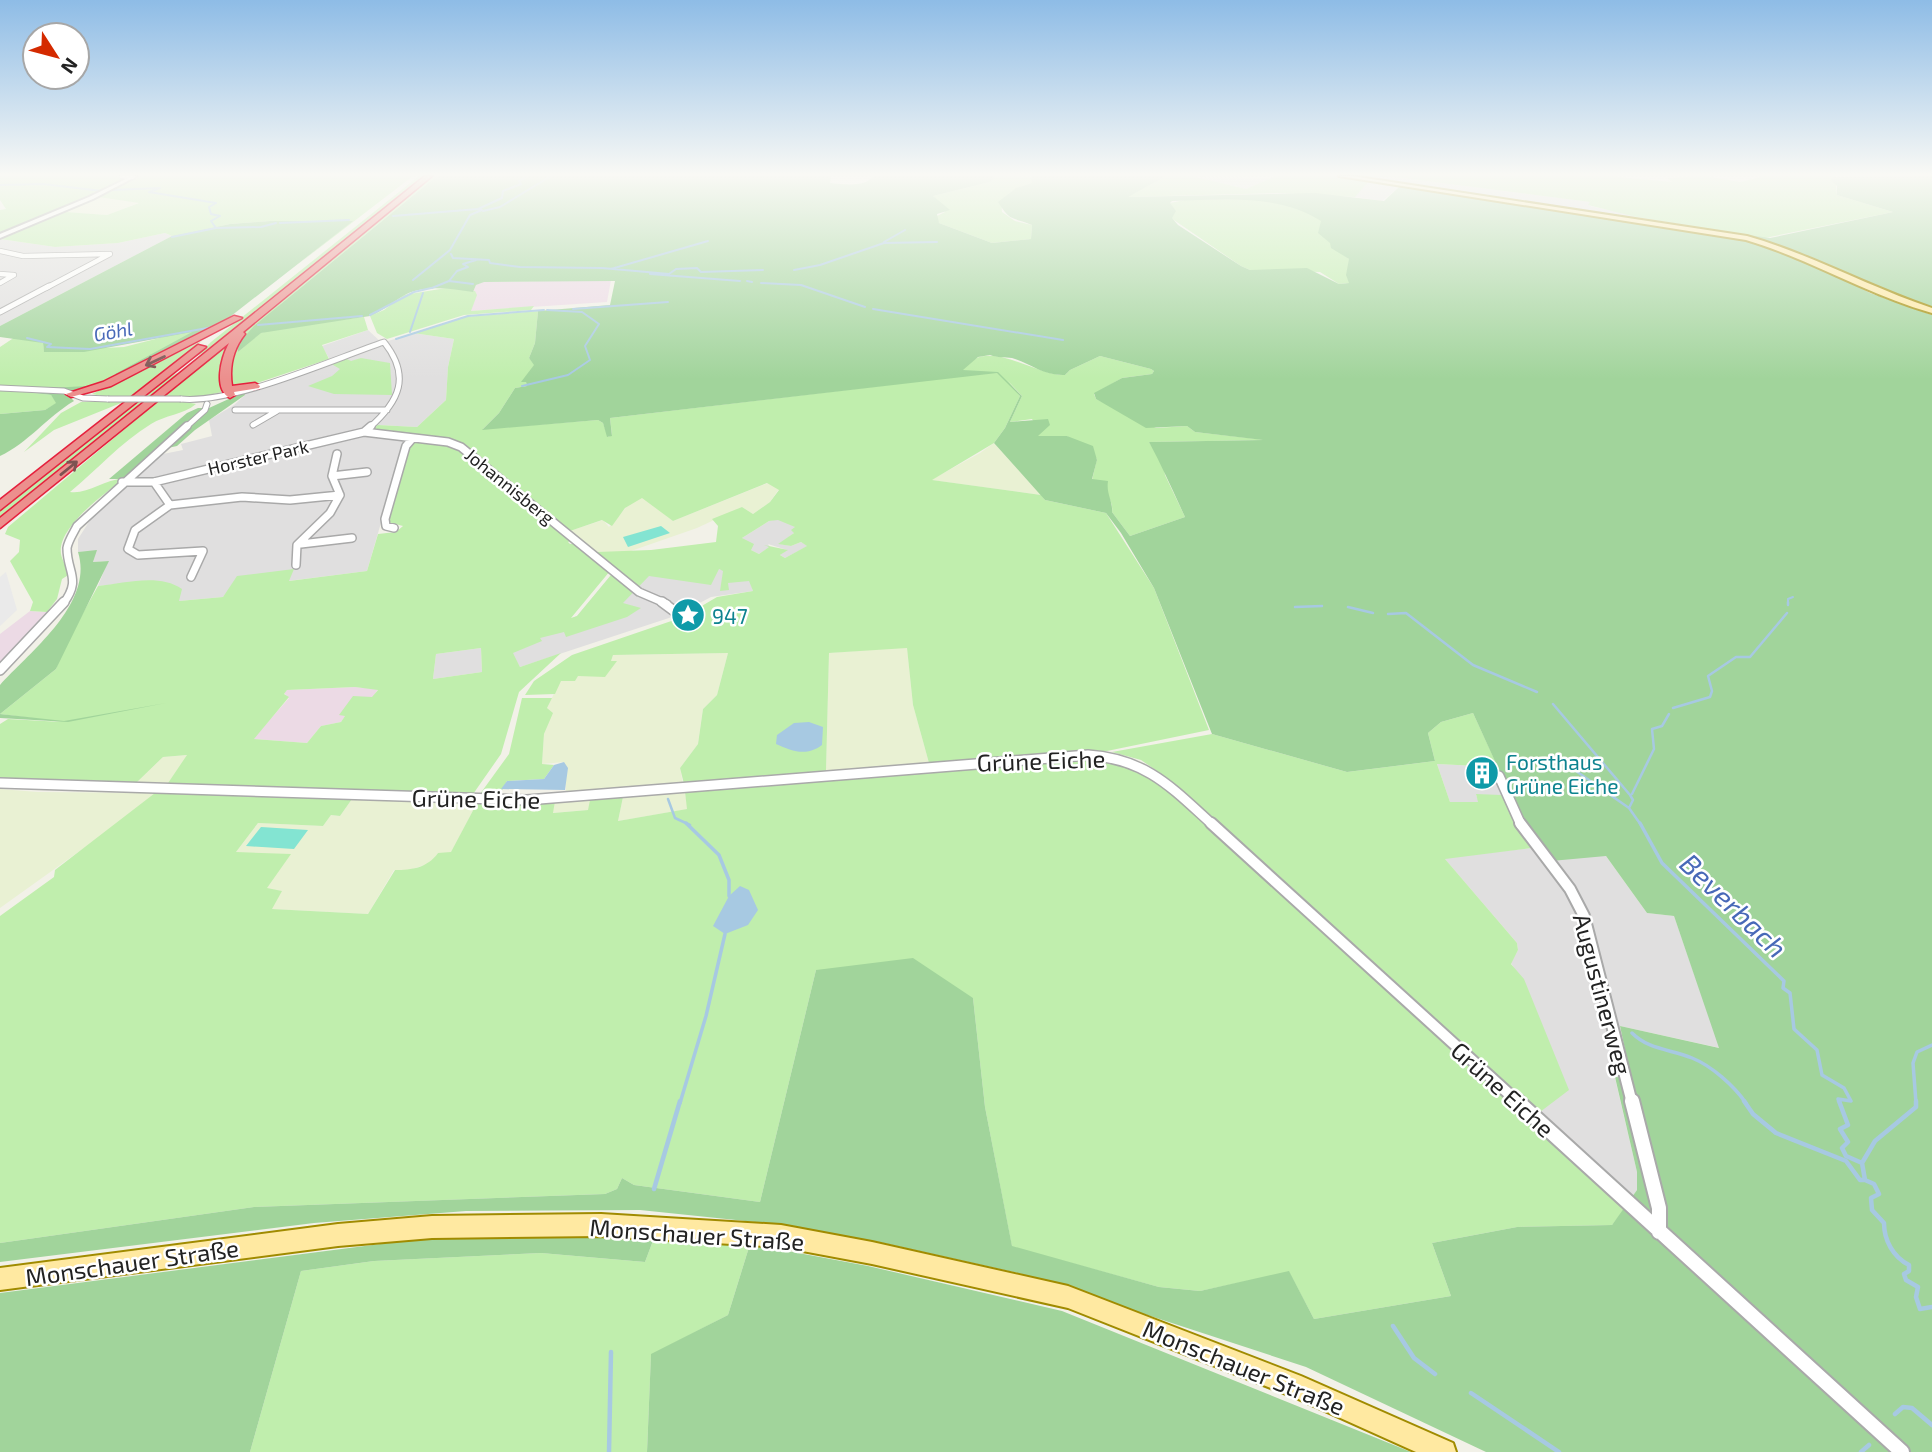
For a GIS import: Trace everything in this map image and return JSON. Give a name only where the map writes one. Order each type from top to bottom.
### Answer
[{"type":"highway","points":[[0,524],[335,244]]},
{"type":"highway","points":[[0,506],[141,394],[341,244]]},
{"type":"highway","points":[[83,398],[107,384],[240,322]]},
{"type":"highway","points":[[240,322],[229,349],[231,393],[255,386]]},
{"type":"highway","points":[[71,394],[107,384]]},
{"type":"highway","points":[[110,405],[141,394]]},
{"type":"highway","points":[[0,532],[16,511]]},
{"type":"main road","points":[[1766,244],[1799,254],[1876,292],[1932,311]]},
{"type":"main road","name":"Monschauer Straße","points":[[0,1279],[338,1235],[432,1227],[601,1225],[781,1236],[872,1253],[1068,1297],[1301,1388],[1444,1452]]},
{"type":"street","points":[[0,312],[110,253],[23,256],[1,249]]},
{"type":"street","points":[[0,274],[14,275],[0,283]]},
{"type":"street","points":[[0,303],[17,303]]},
{"type":"street","points":[[255,386],[384,342],[395,357],[400,391],[387,410],[364,432]]},
{"type":"street","points":[[0,388],[71,394],[110,405],[181,399],[205,402],[231,393]]},
{"type":"street","points":[[0,670],[64,603],[74,579],[68,552],[70,538],[89,512],[205,410],[205,402]]},
{"type":"street","points":[[235,410],[387,410]]},
{"type":"street","points":[[253,425],[277,411]]},
{"type":"street","name":"Horster Park","points":[[122,482],[154,482],[364,432]]},
{"type":"street","name":"Johannisberg","points":[[364,432],[448,442],[466,450],[639,592],[667,604],[681,616]]},
{"type":"street","points":[[394,528],[386,526],[386,520],[405,446],[412,439]]},
{"type":"street","name":"Horster Park","points":[[191,577],[203,551],[138,555],[128,549],[135,530],[170,505],[242,497],[290,500],[340,495],[332,476],[338,454]]},
{"type":"street","name":"Horster Park","points":[[332,476],[367,472]]},
{"type":"street","points":[[154,482],[170,505]]},
{"type":"street","points":[[296,565],[294,554],[305,535],[339,503],[340,495]]},
{"type":"street","points":[[301,544],[352,538]]},
{"type":"street","name":"Grüne Eiche","points":[[0,783],[527,800],[1059,755],[1089,753],[1128,759],[1165,781],[1902,1452]]},
{"type":"street","name":"Augustinerweg","points":[[1499,776],[1522,827],[1570,889],[1584,916],[1659,1208],[1659,1232]]},
{"type":"shaded area","points":[[0,244],[55,247],[157,244],[0,326]]},
{"type":"shaded area","points":[[611,280],[607,302],[470,311],[476,296],[473,292],[476,285],[483,282]]},
{"type":"shaded area","points":[[368,330],[382,343],[413,333],[454,339],[448,367],[446,400],[417,427],[378,425],[405,440],[367,571],[288,581],[293,570],[229,590],[223,597],[179,601],[150,581],[98,586],[108,561],[93,562],[96,551],[78,552],[78,539],[94,514],[158,455],[183,450],[181,444],[212,436],[209,420],[234,405],[245,395],[244,392],[330,360],[322,346]]},
{"type":"shaded area","points":[[778,519],[796,527],[795,532],[780,544],[791,546],[801,542],[808,546],[785,558],[780,555],[787,550],[768,544],[770,547],[759,554],[751,550],[742,538],[769,521]]},
{"type":"shaded area","points":[[661,526],[670,533],[628,547],[623,537]]},
{"type":"shaded area","points":[[597,552],[667,556],[723,570],[750,581],[753,591],[711,597],[675,616],[520,667],[508,646],[577,616],[616,569]]},
{"type":"shaded area","points":[[6,572],[17,610],[0,626],[0,577]]},
{"type":"shaded area","points":[[68,591],[0,663],[0,634],[30,611],[47,612]]},
{"type":"shaded area","points":[[481,648],[482,672],[433,679],[436,654]]},
{"type":"shaded area","points":[[355,687],[378,689],[373,697],[340,715],[346,715],[341,722],[321,726],[307,743],[253,739],[289,698],[284,693],[287,690]]},
{"type":"shaded area","points":[[809,722],[823,727],[822,745],[816,749],[793,751],[776,744],[777,735],[794,723]]},
{"type":"shaded area","points":[[564,762],[568,768],[565,790],[501,789],[507,781],[544,779],[554,765]]},
{"type":"shaded area","points":[[1437,764],[1498,767],[1503,778],[1606,856],[1647,913],[1674,916],[1720,1048],[1620,1026],[1632,1079],[1615,1078],[1637,1172],[1637,1190],[1625,1209],[1530,1120],[1525,986],[1511,963],[1518,950],[1517,943],[1444,858],[1530,848],[1501,795],[1476,795],[1479,802],[1450,802]]},
{"type":"shaded area","points":[[261,827],[308,830],[294,849],[246,846]]},
{"type":"shaded area","points":[[740,886],[749,890],[758,910],[748,925],[725,934],[713,926],[729,896]]},
{"type":"green space","points":[[33,244],[106,244],[55,247]]},
{"type":"green space","points":[[157,244],[324,244],[217,327],[124,374],[115,374],[192,332],[84,352],[44,352],[43,343],[0,337],[0,326]]},
{"type":"green space","points":[[334,244],[343,244],[217,345],[197,356]]},
{"type":"green space","points":[[354,244],[282,303],[237,345],[238,352],[260,333],[286,327],[364,317],[368,330],[322,345],[329,359],[251,385],[231,386],[232,352],[240,336]]},
{"type":"green space","points":[[354,244],[1207,244],[1250,270],[1307,268],[1339,284],[1349,283],[1346,275],[1349,259],[1331,248],[1330,244],[1755,244],[1826,270],[1870,293],[1932,315],[1932,1452],[1486,1452],[1306,1367],[1022,1274],[879,1242],[755,1222],[640,1210],[466,1211],[314,1223],[0,1262],[0,1243],[254,1207],[605,1194],[617,1189],[622,1178],[634,1185],[760,1202],[816,970],[913,958],[973,998],[985,1107],[1012,1246],[1159,1287],[1200,1291],[1289,1271],[1314,1319],[1451,1296],[1432,1243],[1517,1227],[1612,1225],[1637,1190],[1637,1172],[1615,1077],[1631,1078],[1620,1026],[1719,1048],[1674,916],[1647,913],[1606,856],[1551,861],[1525,827],[1473,713],[1441,722],[1428,733],[1435,761],[1347,772],[1212,734],[1154,588],[1121,533],[1106,513],[1045,500],[994,443],[1005,428],[1020,396],[997,373],[610,418],[612,436],[607,437],[603,423],[598,420],[482,430],[499,413],[515,388],[527,386],[526,382],[521,382],[534,365],[529,358],[535,343],[538,311],[610,305],[615,281],[484,282],[476,285],[473,292],[437,288],[419,290],[403,296],[370,316],[261,333],[238,352],[237,345],[254,326]],"holes":[[[1100,356],[1151,369],[1154,371],[1152,374],[1122,378],[1094,393],[1096,399],[1146,428],[1187,426],[1195,432],[1263,440],[1149,442],[1185,517],[1130,536],[1112,512],[1108,481],[1092,479],[1097,460],[1093,446],[1067,436],[1038,436],[1050,425],[1048,419],[1010,422],[1022,396],[998,372],[963,370],[978,357],[1019,360],[1057,375],[1065,375]]]},
{"type":"green space","points":[[1209,244],[1331,244],[1349,259],[1349,283],[1339,284],[1320,272],[1250,270]]},
{"type":"green space","points":[[1766,244],[1932,244],[1932,310],[1879,292],[1783,248]]},
{"type":"green space","points":[[446,288],[475,291],[477,295],[471,311],[534,306],[531,310],[464,315],[387,339],[377,333],[370,316],[384,310],[404,295]]},
{"type":"green space","points":[[538,311],[535,343],[529,358],[535,365],[522,382],[526,382],[527,386],[515,388],[499,413],[483,429],[598,420],[603,423],[608,437],[612,435],[610,418],[988,373],[962,371],[972,361],[983,356],[997,356],[1053,374],[1065,375],[1100,356],[1151,369],[1154,371],[1152,374],[1122,378],[1094,394],[1096,399],[1156,428],[1187,426],[1195,432],[1266,440],[1149,442],[1163,463],[1165,475],[1185,517],[1130,536],[1112,512],[1111,502],[1106,494],[1092,480],[1097,459],[1067,436],[1037,436],[1039,431],[1032,419],[1010,422],[1022,396],[1008,381],[1020,396],[1005,428],[994,443],[932,480],[1041,495],[1045,500],[1106,513],[1154,588],[1209,730],[1107,751],[929,763],[913,705],[907,648],[829,653],[826,771],[684,784],[680,768],[698,744],[703,709],[717,695],[728,653],[613,655],[611,661],[617,661],[605,677],[578,676],[575,681],[561,681],[555,694],[525,695],[534,681],[572,655],[683,617],[717,597],[753,591],[749,581],[728,583],[729,590],[720,591],[723,571],[719,569],[711,585],[649,576],[623,603],[641,608],[627,617],[566,637],[564,632],[540,638],[542,641],[513,653],[520,667],[561,653],[519,692],[501,754],[471,797],[166,786],[187,755],[163,757],[135,784],[0,778],[0,724],[8,719],[62,722],[0,714],[56,669],[64,647],[98,586],[142,580],[163,581],[182,589],[179,601],[223,597],[237,576],[294,569],[289,581],[367,571],[378,534],[396,532],[403,526],[388,522],[408,448],[414,442],[454,444],[573,540],[568,542],[570,544],[578,543],[610,571],[571,618],[577,616],[616,569],[597,552],[651,550],[716,542],[718,526],[712,519],[742,507],[753,514],[770,502],[779,490],[767,483],[673,521],[642,498],[625,508],[612,526],[602,520],[570,531],[464,445],[367,433],[378,425],[417,427],[446,400],[448,367],[454,339],[413,333],[464,317]],"holes":[[[778,520],[795,527],[791,530],[794,533],[778,544],[791,546],[801,542],[807,546],[785,558],[780,555],[788,550],[764,545],[769,547],[759,554],[751,550],[754,544],[742,538],[769,521]],[[481,648],[482,672],[433,679],[436,654]],[[355,687],[378,690],[372,697],[353,696],[339,715],[345,716],[341,722],[321,726],[307,743],[254,739],[289,697],[284,694],[287,690]]]},
{"type":"green space","points":[[187,331],[193,332],[96,388],[26,392],[51,395],[57,403],[45,410],[0,414],[0,347],[15,337],[43,343],[44,351],[124,347]]},
{"type":"green space","points":[[202,341],[126,401],[54,430],[24,452],[61,413],[81,402],[125,401],[92,394]]},
{"type":"green space","points":[[226,345],[224,386],[221,392],[202,397],[164,396]]},
{"type":"green space","points":[[343,357],[351,361],[361,358],[390,363],[392,395],[334,394],[308,386],[332,376],[340,369],[328,362]]},
{"type":"green space","points":[[177,373],[168,385],[0,520],[0,509],[160,383]]},
{"type":"green space","points":[[88,386],[70,397],[74,401],[20,444],[0,456],[0,414],[45,410],[56,403],[51,395],[26,392],[28,389]]},
{"type":"green space","points":[[244,392],[245,395],[177,446],[154,451],[123,479],[109,479],[187,413],[198,408],[209,408]]},
{"type":"green space","points":[[175,400],[196,404],[140,431],[70,492],[123,479],[94,502],[66,533],[61,554],[70,574],[62,579],[57,599],[47,612],[30,611],[33,602],[10,561],[19,552],[20,540],[5,534],[8,527],[158,401]]},
{"type":"green space","points":[[994,443],[1041,495],[931,480],[980,453]]},
{"type":"green space","points":[[768,483],[779,489],[770,502],[753,514],[742,507],[697,528],[628,552],[597,552],[570,531],[603,520],[609,527],[630,503],[642,497],[673,521]]},
{"type":"green space","points":[[97,550],[93,562],[109,561],[56,669],[0,714],[0,685],[43,641],[69,607],[81,571],[78,552]]},
{"type":"green space","points":[[907,647],[913,705],[929,763],[826,771],[829,653]]},
{"type":"green space","points":[[728,653],[717,695],[703,709],[698,744],[680,768],[688,809],[618,821],[623,797],[588,810],[552,813],[556,796],[564,795],[566,790],[564,762],[542,764],[544,734],[552,713],[547,708],[560,681],[616,661],[611,661],[613,655]]},
{"type":"green space","points":[[522,698],[552,698],[547,708],[553,713],[544,734],[542,764],[554,765],[544,779],[507,781],[498,798],[480,794],[509,754]]},
{"type":"green space","points":[[166,703],[68,722],[0,718],[0,714],[64,721]]},
{"type":"green space","points":[[1473,713],[1498,767],[1437,764],[1450,802],[1478,802],[1476,794],[1501,795],[1531,848],[1445,859],[1517,943],[1518,950],[1511,964],[1524,979],[1569,1090],[1536,1115],[1163,775],[1141,760],[1112,752],[1212,734],[1347,772],[1435,761],[1428,733],[1441,722]]},
{"type":"green space","points":[[188,755],[166,786],[135,784],[163,757]]},
{"type":"green space","points":[[1055,759],[1118,760],[1164,784],[1625,1209],[1612,1225],[1517,1227],[1432,1243],[1451,1296],[1314,1319],[1289,1272],[1200,1291],[1159,1287],[1012,1247],[985,1107],[973,998],[816,970],[760,1202],[634,1185],[622,1178],[617,1189],[605,1194],[254,1207],[0,1243],[0,916],[54,877],[55,870],[155,793],[352,799],[340,816],[331,815],[323,826],[258,823],[236,852],[291,854],[267,888],[282,891],[272,909],[368,914],[395,870],[419,867],[438,853],[451,852],[477,803],[555,801],[553,813],[588,810],[590,800],[623,797],[618,821],[687,809],[685,792]]},
{"type":"green space","points":[[0,789],[155,793],[123,820],[0,908]]},
{"type":"green space","points":[[352,799],[477,803],[451,853],[438,853],[430,863],[410,870],[394,870],[368,914],[271,909],[281,891],[267,889],[236,852],[258,823],[323,826],[331,815],[340,816]]},
{"type":"green space","points":[[427,1238],[654,1238],[645,1262],[541,1253],[374,1261],[301,1271],[250,1452],[0,1452],[0,1293]]},
{"type":"green space","points":[[654,1238],[750,1244],[728,1315],[651,1355],[647,1452],[250,1452],[301,1271],[374,1261],[541,1253],[645,1262]]},
{"type":"green space","points":[[750,1244],[868,1266],[1062,1311],[1411,1452],[647,1452],[651,1354],[728,1315]]},
{"type":"waterway","name":"Göhl","points":[[413,280],[450,250],[454,244]]},
{"type":"waterway","name":"Göhl","points":[[612,269],[698,244]]},
{"type":"waterway","points":[[794,270],[820,265],[882,244]]},
{"type":"waterway","name":"Göhl","points":[[451,254],[453,258],[489,260],[490,263],[520,267],[612,269]]},
{"type":"waterway","name":"Göhl","points":[[449,281],[457,271],[468,267],[463,264],[476,260]]},
{"type":"waterway","name":"Göhl","points":[[612,269],[669,274],[676,269],[697,268],[701,272],[763,270]]},
{"type":"waterway","points":[[650,274],[740,281]]},
{"type":"waterway","points":[[432,288],[449,281]]},
{"type":"waterway","name":"Göhl","points":[[449,281],[473,284]]},
{"type":"waterway","points":[[747,281],[752,282]]},
{"type":"waterway","points":[[761,283],[801,285],[865,307]]},
{"type":"waterway","name":"Göhl","points":[[370,315],[414,292],[431,288]]},
{"type":"waterway","points":[[410,332],[423,293]]},
{"type":"waterway","name":"Göhl","points":[[573,309],[668,302]]},
{"type":"waterway","points":[[873,309],[1063,340]]},
{"type":"waterway","points":[[396,339],[468,316],[544,310]]},
{"type":"waterway","name":"Göhl","points":[[522,386],[568,375],[590,360],[585,346],[599,324],[582,312],[547,310]]},
{"type":"waterway","name":"Göhl","points":[[258,325],[362,316]]},
{"type":"waterway","name":"Göhl","points":[[27,338],[51,344],[47,347],[90,349],[213,327]]},
{"type":"waterway","points":[[1788,605],[1788,599],[1793,597]]},
{"type":"waterway","name":"Beverbach","points":[[1295,607],[1322,606]]},
{"type":"waterway","name":"Beverbach","points":[[1348,607],[1373,613]]},
{"type":"waterway","name":"Beverbach","points":[[1388,614],[1406,613],[1473,665],[1537,692]]},
{"type":"waterway","points":[[1673,708],[1710,697],[1712,691],[1708,676],[1736,657],[1750,657],[1787,613]]},
{"type":"waterway","name":"Beverbach","points":[[1553,704],[1630,795],[1633,800],[1629,808]]},
{"type":"waterway","points":[[1632,794],[1654,749],[1652,729],[1662,726],[1669,714]]},
{"type":"waterway","points":[[1556,757],[1629,808]]},
{"type":"waterway","points":[[668,799],[675,818],[686,823]]},
{"type":"waterway","name":"Beverbach","points":[[1629,808],[1641,825]]},
{"type":"waterway","points":[[686,823],[690,825]]},
{"type":"waterway","points":[[686,823],[719,855],[729,880],[729,896]]},
{"type":"waterway","name":"Beverbach","points":[[1640,823],[1662,863],[1784,981],[1783,988],[1790,993],[1794,1029],[1817,1050],[1822,1075],[1844,1088],[1851,1101],[1838,1099],[1839,1101]]},
{"type":"waterway","points":[[680,1103],[706,1016],[725,934]]},
{"type":"waterway","points":[[1632,1033],[1645,1043],[1692,1058],[1707,1066],[1729,1083],[1746,1103]]},
{"type":"waterway","points":[[1916,1103],[1913,1063],[1917,1052],[1932,1045]]},
{"type":"waterway","points":[[654,1189],[680,1101]]},
{"type":"waterway","points":[[1744,1101],[1753,1114],[1776,1133],[1846,1161],[1860,1180],[1864,1180]]},
{"type":"waterway","name":"Beverbach","points":[[1839,1101],[1848,1125],[1840,1129],[1848,1142],[1842,1148],[1846,1156],[1862,1163]]},
{"type":"waterway","points":[[1862,1163],[1875,1141],[1916,1107],[1916,1103]]},
{"type":"waterway","name":"Beverbach","points":[[1862,1163],[1865,1180],[1874,1184],[1879,1194],[1871,1198],[1872,1210],[1884,1223],[1888,1242],[1894,1253],[1909,1265],[1909,1271],[1904,1274],[1906,1280],[1918,1287],[1916,1297],[1920,1309],[1932,1307]]},
{"type":"waterway","points":[[1393,1326],[1414,1358],[1435,1374]]},
{"type":"waterway","points":[[609,1452],[611,1352]]},
{"type":"waterway","points":[[1471,1393],[1559,1452]]},
{"type":"waterway","points":[[1895,1414],[1903,1407],[1912,1408],[1932,1425]]},
{"type":"waterway","points":[[1861,1452],[1869,1445]]},
{"type":"place","name":"947","points":[[688,615]]},
{"type":"place","name":"Forsthaus Grüne Eiche","points":[[1482,773]]}]
